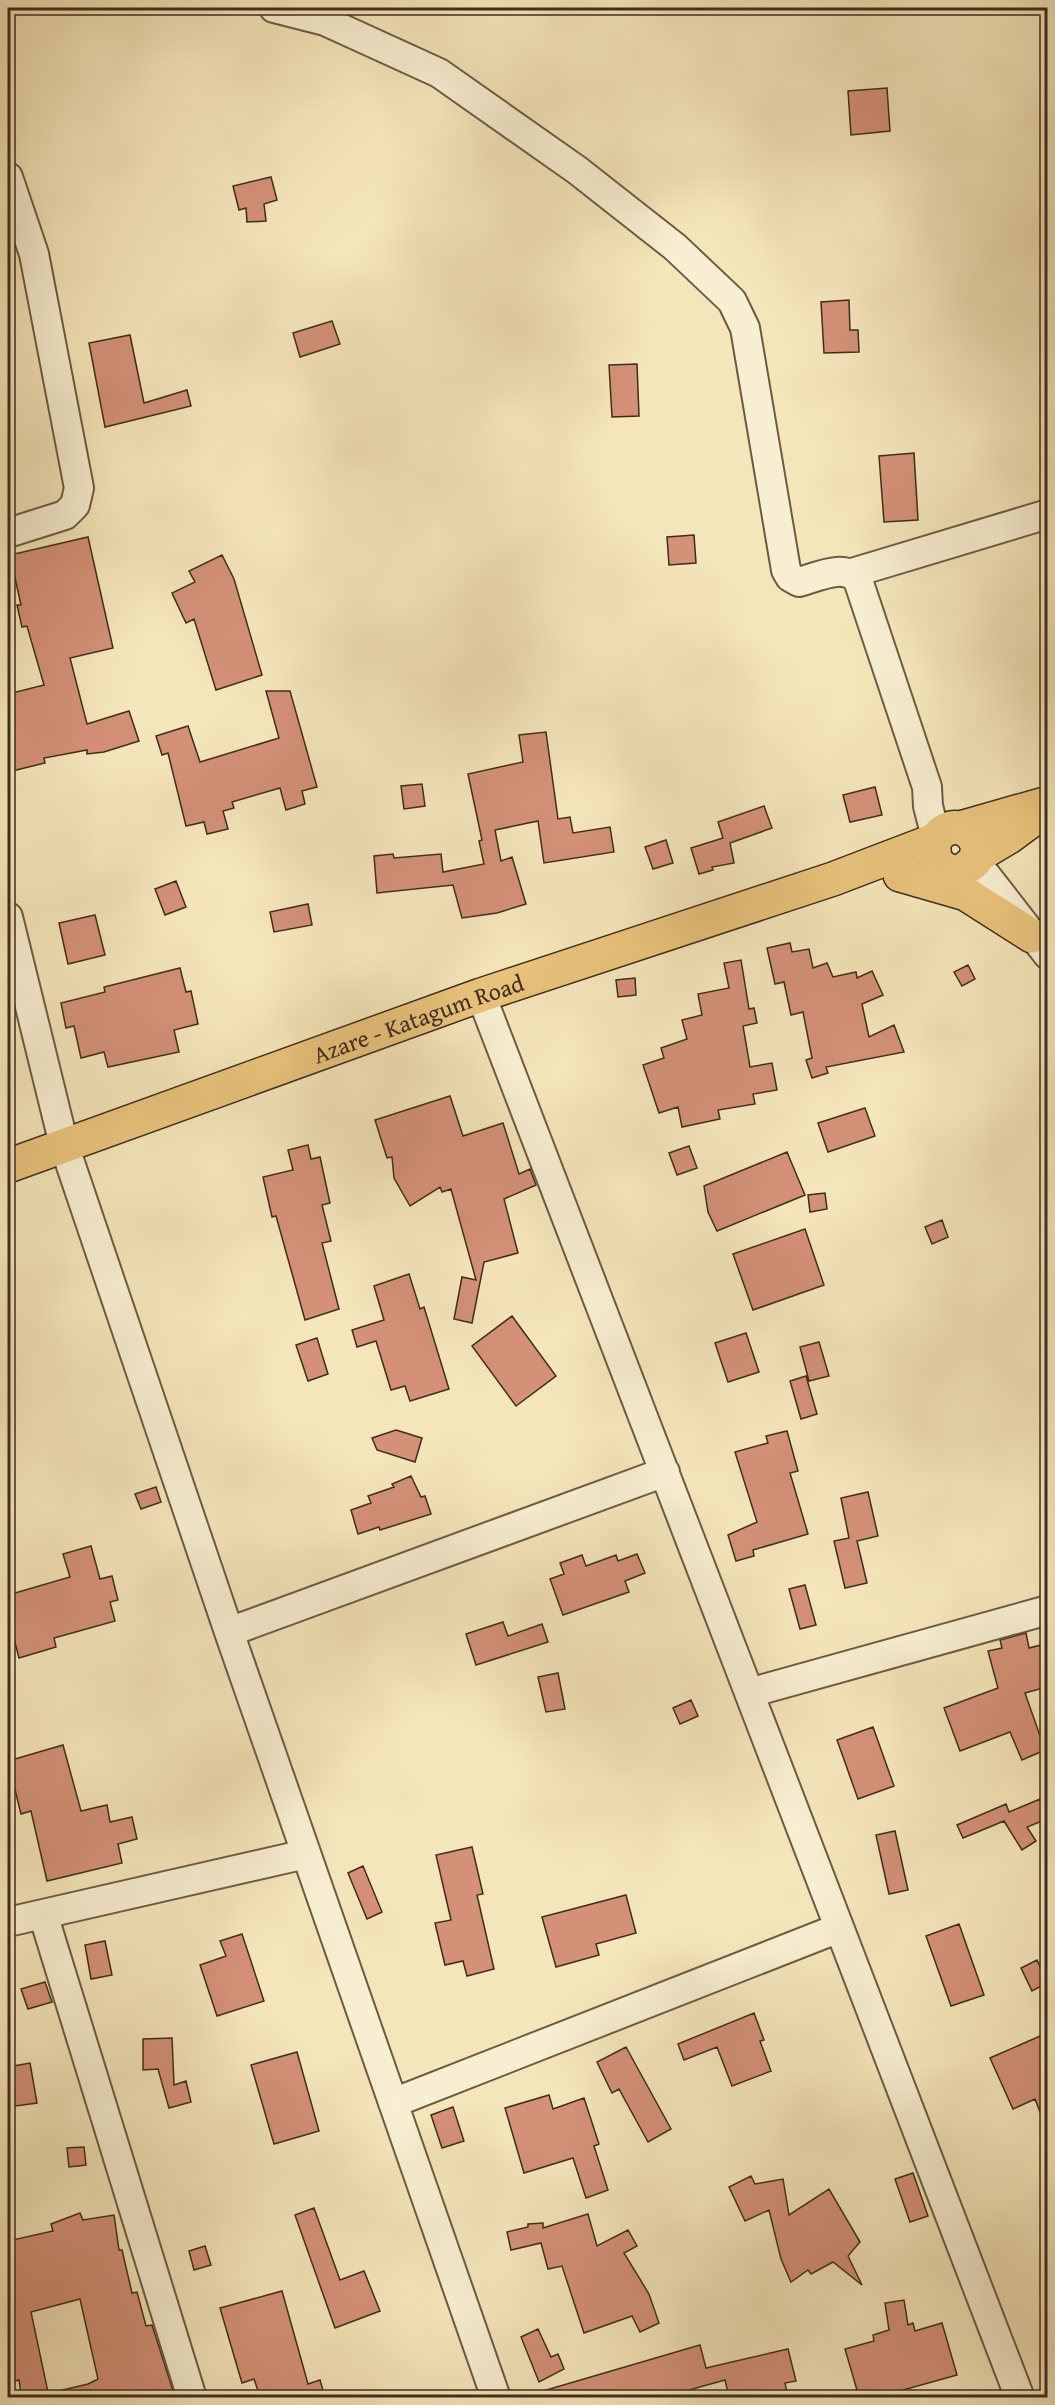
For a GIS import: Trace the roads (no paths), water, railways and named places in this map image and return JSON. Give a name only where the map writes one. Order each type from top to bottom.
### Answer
[{"type":"main road","name":"Azare - Katagum Road","points":[[8,1166],[482,995],[833,879],[1047,803]]},
{"type":"main road","name":"Azare - Katagum Road","points":[[946,840],[961,872],[976,858],[1009,837],[1047,808]]},
{"type":"main road","name":"Azare - Katagum Road","points":[[833,879],[900,875],[946,840]]},
{"type":"main road","points":[[900,875],[966,894],[1040,945]]},
{"type":"street","points":[[274,8],[325,21],[439,73],[577,170],[675,247],[732,302],[745,328],[786,570],[790,577],[799,582],[843,570],[852,573],[858,580],[946,840]]},
{"type":"street","points":[[8,177],[34,254],[79,488],[75,506],[65,515],[8,533]]},
{"type":"street","points":[[852,573],[1047,514]]},
{"type":"street","points":[[976,858],[1040,945]]},
{"type":"street","points":[[8,917],[64,1145],[229,1632],[496,2397]]},
{"type":"street","points":[[482,995],[1020,2397]]},
{"type":"street","points":[[229,1632],[664,1472]]},
{"type":"street","points":[[749,1693],[1047,1610]]},
{"type":"street","points":[[8,1922],[306,1854]]},
{"type":"street","points":[[43,1914],[192,2397]]},
{"type":"street","points":[[393,2103],[839,1928]]}]
